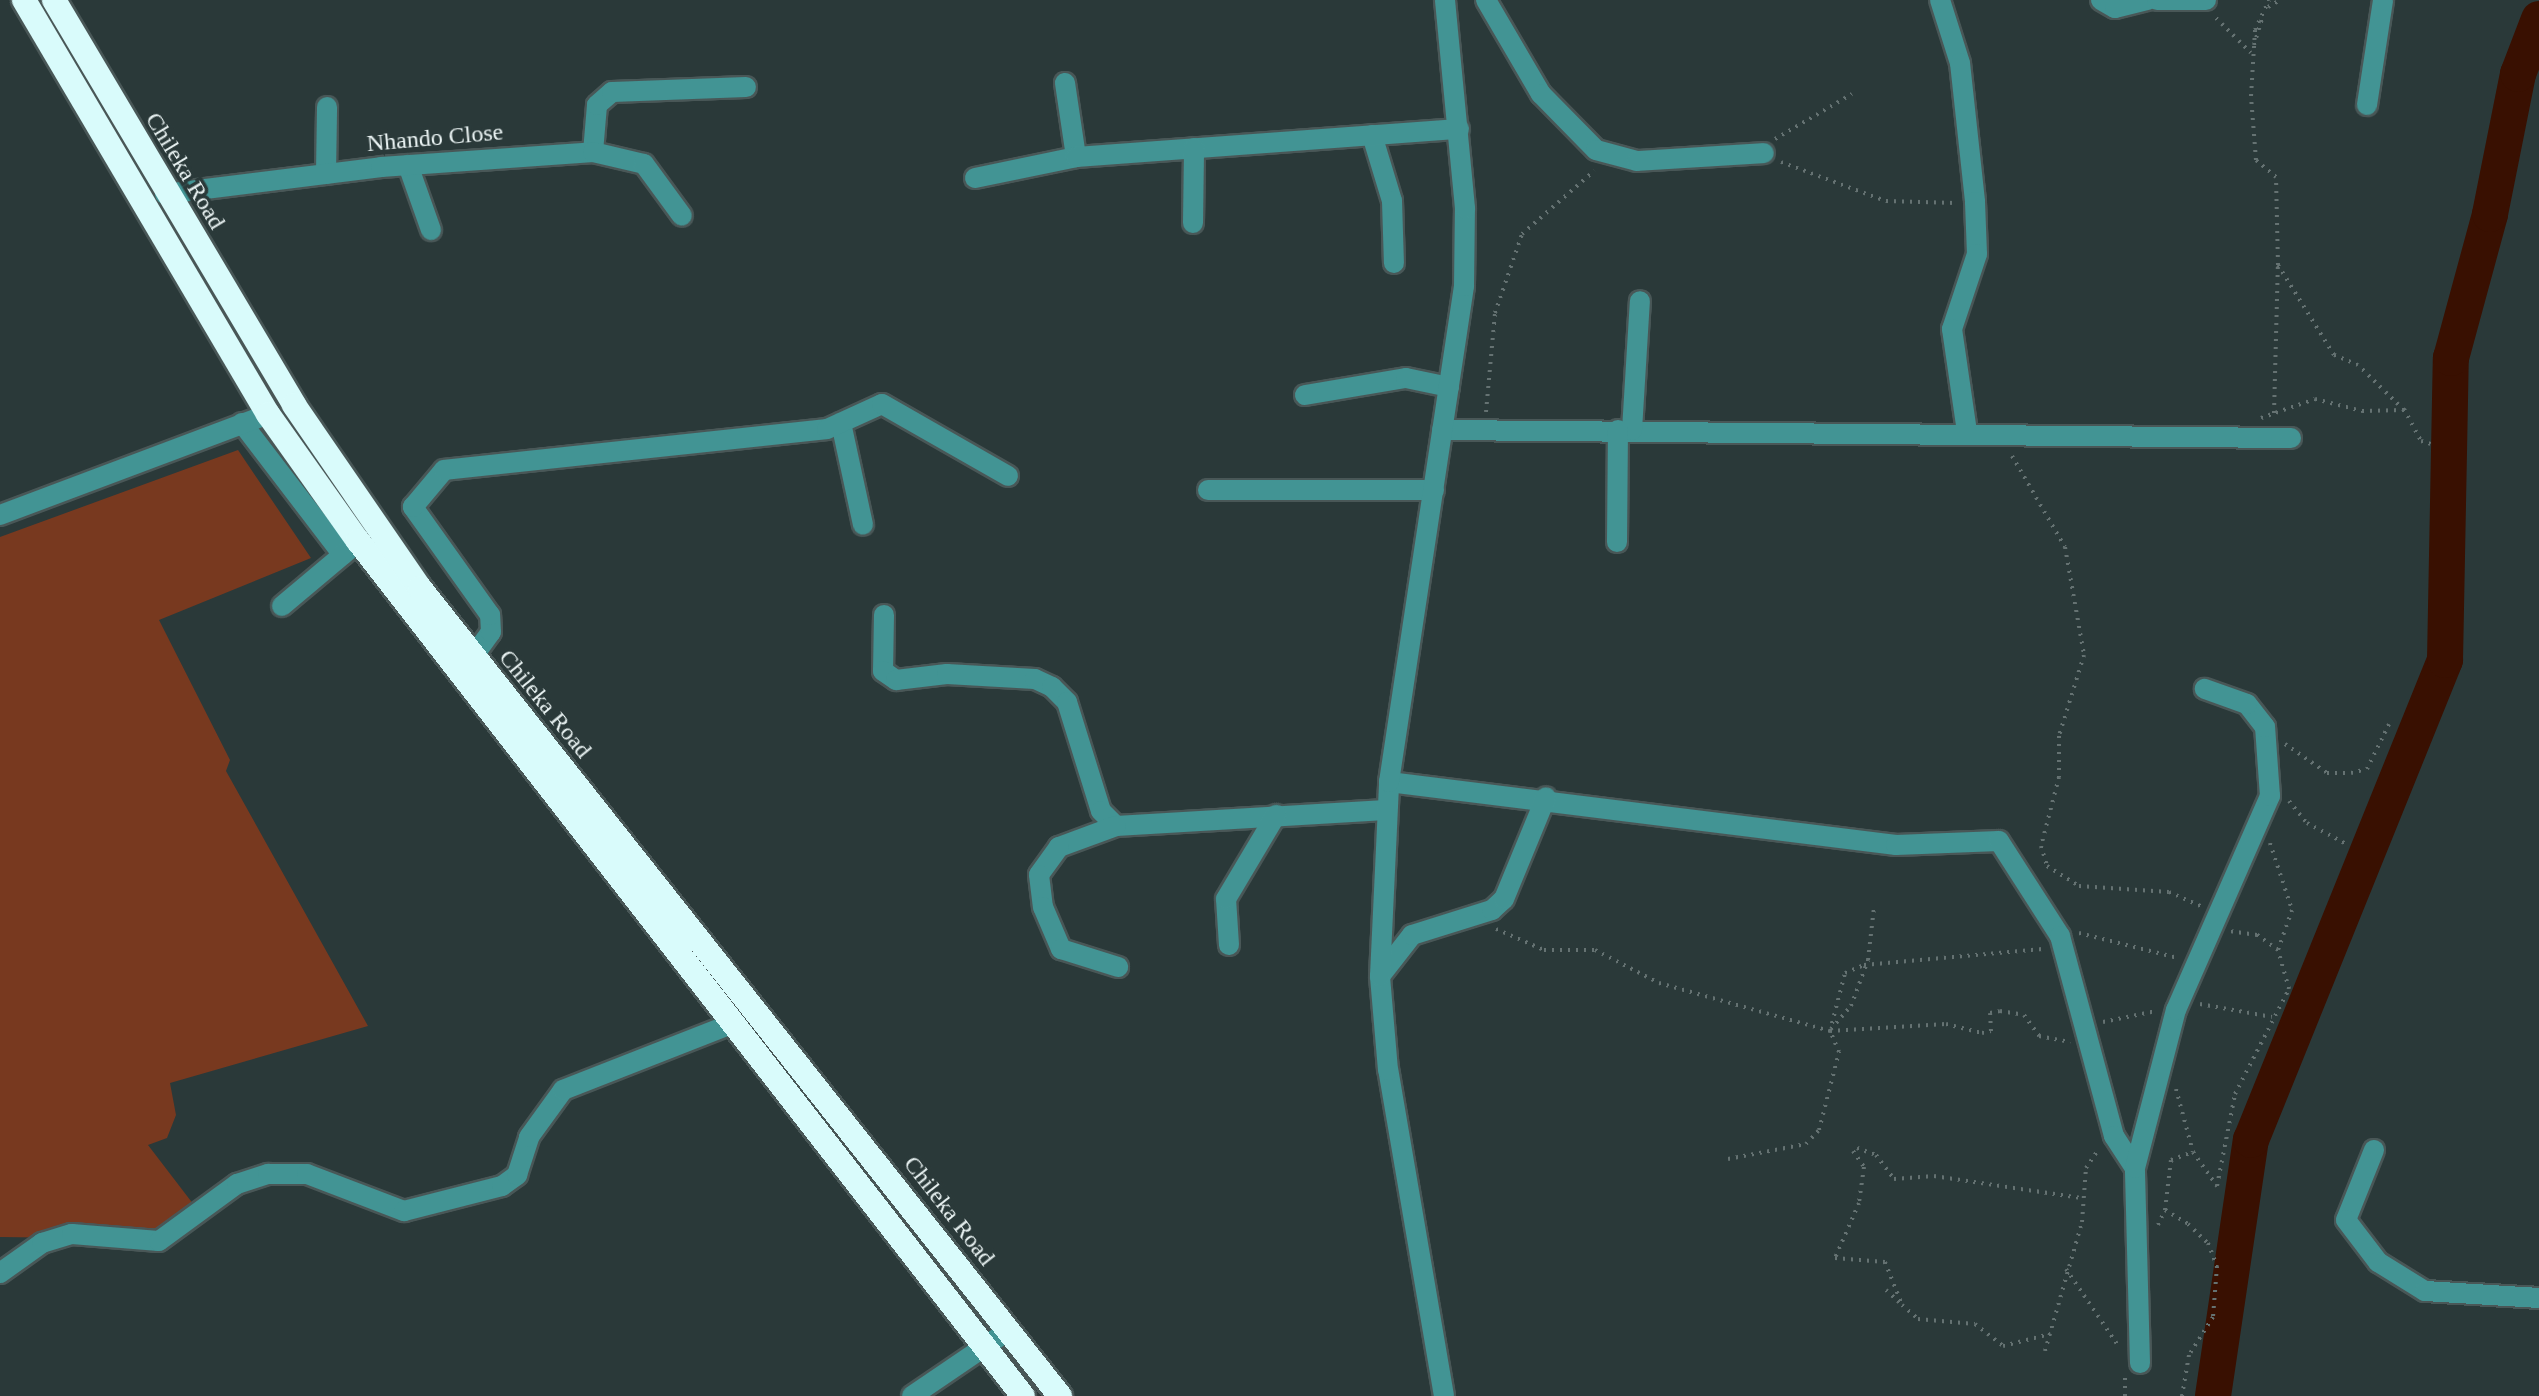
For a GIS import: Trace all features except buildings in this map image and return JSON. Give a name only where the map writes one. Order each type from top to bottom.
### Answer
[{"type":"highway","name":"Chileka Road","points":[[24,0],[268,414],[351,548],[1023,1396]]},
{"type":"highway","name":"Chileka Road","points":[[54,0],[165,194],[294,405],[472,658],[1060,1396]]},
{"type":"street","points":[[1444,1396],[1388,1070],[1380,976],[1389,782],[1464,286],[1459,129],[1445,0]]},
{"type":"street","points":[[1486,0],[1541,94],[1572,129],[1596,150],[1637,161],[1764,153]]},
{"type":"street","points":[[1940,0],[1960,63],[1975,202],[1977,254],[1952,329],[1967,432]]},
{"type":"street","points":[[2101,0],[2115,8],[2148,0]]},
{"type":"street","points":[[2157,0],[2206,0]]},
{"type":"street","points":[[2367,105],[2383,0]]},
{"type":"street","points":[[1065,83],[1072,157]]},
{"type":"street","points":[[593,152],[597,105],[612,92],[746,87]]},
{"type":"street","points":[[326,174],[327,107]]},
{"type":"street","points":[[975,178],[1072,157],[1459,129]]},
{"type":"street","points":[[1372,135],[1392,201],[1394,263]]},
{"type":"street","points":[[1193,223],[1194,148]]},
{"type":"street","name":"Nhando Close","points":[[165,194],[408,165],[593,152],[644,164],[682,216]]},
{"type":"street","points":[[408,165],[431,230]]},
{"type":"street","points":[[1617,542],[1625,430],[1640,301]]},
{"type":"street","points":[[1305,395],[1406,378],[1449,387]]},
{"type":"street","points":[[472,658],[491,632],[490,615],[413,507],[444,470],[751,440],[841,423],[891,405],[1008,476]]},
{"type":"street","points":[[0,515],[268,414]]},
{"type":"street","points":[[242,423],[351,548],[282,606]]},
{"type":"street","points":[[841,423],[863,525]]},
{"type":"street","points":[[1442,430],[1967,432],[2291,438]]},
{"type":"street","points":[[1208,490],[1434,490]]},
{"type":"street","points":[[884,615],[883,671],[896,680],[947,674],[1035,679],[1052,687],[1067,702],[1101,811],[1116,826]]},
{"type":"street","points":[[2140,1363],[2135,1168],[2169,1060],[2176,1010],[2196,962],[2218,924],[2262,822],[2270,789],[2265,727],[2247,704],[2205,689]]},
{"type":"street","points":[[1389,782],[1546,797],[1896,845],[1999,841],[2060,936],[2089,1029],[2114,1136],[2135,1168]]},
{"type":"street","points":[[1380,976],[1412,935],[1463,919],[1504,899],[1546,797]]},
{"type":"street","points":[[1118,967],[1061,949],[1043,907],[1039,875],[1059,847],[1116,826],[1386,810]]},
{"type":"street","points":[[1229,945],[1226,899],[1276,815]]},
{"type":"street","points":[[0,1273],[42,1243],[72,1234],[159,1241],[237,1184],[268,1174],[307,1174],[404,1211],[502,1186],[517,1175],[529,1137],[563,1090],[731,1024]]},
{"type":"street","points":[[2374,1150],[2346,1220],[2378,1262],[2425,1291],[2539,1298]]},
{"type":"street","points":[[912,1396],[984,1350],[1006,1332]]},
{"type":"path","points":[[2269,0],[2251,50],[2256,160],[2276,177],[2278,265],[2274,413]]},
{"type":"path","points":[[2265,11],[2280,0]]},
{"type":"path","points":[[1852,94],[1783,130],[1764,153],[1886,201],[1975,202]]},
{"type":"path","points":[[1487,431],[1495,313],[1522,234],[1592,172],[1637,161]]},
{"type":"path","points":[[2278,265],[2334,355],[2380,385],[2404,410],[2421,441],[2431,444]]},
{"type":"path","points":[[2237,435],[2274,413],[2315,399],[2362,411],[2404,410]]},
{"type":"path","points":[[1998,434],[2065,547],[2084,655],[2059,736],[2059,777],[2041,846],[2047,866],[2079,886],[2169,892],[2197,903],[2218,924],[2278,950]]},
{"type":"path","points":[[2265,727],[2327,773],[2351,773],[2367,769],[2389,724]]},
{"type":"path","points":[[2270,789],[2302,810],[2307,823],[2346,844]]},
{"type":"path","points":[[2169,1060],[2193,1152],[2217,1186],[2235,1094],[2289,989],[2278,950],[2292,910],[2262,822]]},
{"type":"path","points":[[1830,1031],[1851,1006],[1868,960],[1874,907]]},
{"type":"path","points":[[1463,919],[1544,950],[1595,950],[1659,983],[1830,1031],[1946,1024],[1982,1033],[1991,1031],[1990,1013],[2000,1011],[2024,1015],[2039,1036],[2094,1052]]},
{"type":"path","points":[[1728,1159],[1806,1144],[1819,1130],[1839,1052],[1830,1031],[1836,989],[1845,973],[1864,965],[2047,949],[2060,936],[2132,940],[2196,962]]},
{"type":"path","points":[[2089,1029],[2216,1004],[2272,1017]]},
{"type":"path","points":[[2045,1351],[2066,1269],[2082,1222],[2081,1198],[2092,1156],[2114,1136]]},
{"type":"path","points":[[1902,1305],[1885,1262],[1835,1258],[1859,1203],[1864,1167],[1855,1149],[1876,1155],[1894,1179],[1934,1176],[2081,1198]]},
{"type":"path","points":[[2153,1234],[2165,1210],[2171,1160],[2193,1152]]},
{"type":"path","points":[[2165,1210],[2208,1243],[2217,1266],[2213,1317],[2189,1355],[2182,1396]]},
{"type":"path","points":[[2066,1269],[2123,1354],[2140,1363]]},
{"type":"path","points":[[1886,1290],[1918,1319],[1975,1324],[2003,1346],[2050,1334]]},
{"type":"shaded area","points":[[238,450],[311,558],[159,620],[230,760],[226,771],[368,1026],[170,1083],[176,1115],[167,1138],[148,1145],[197,1209],[155,1239],[0,1237],[0,537]]},
{"type":"waterway","points":[[2213,1396],[2251,1140],[2445,660],[2451,358],[2490,214],[2518,74],[2539,19]]}]
